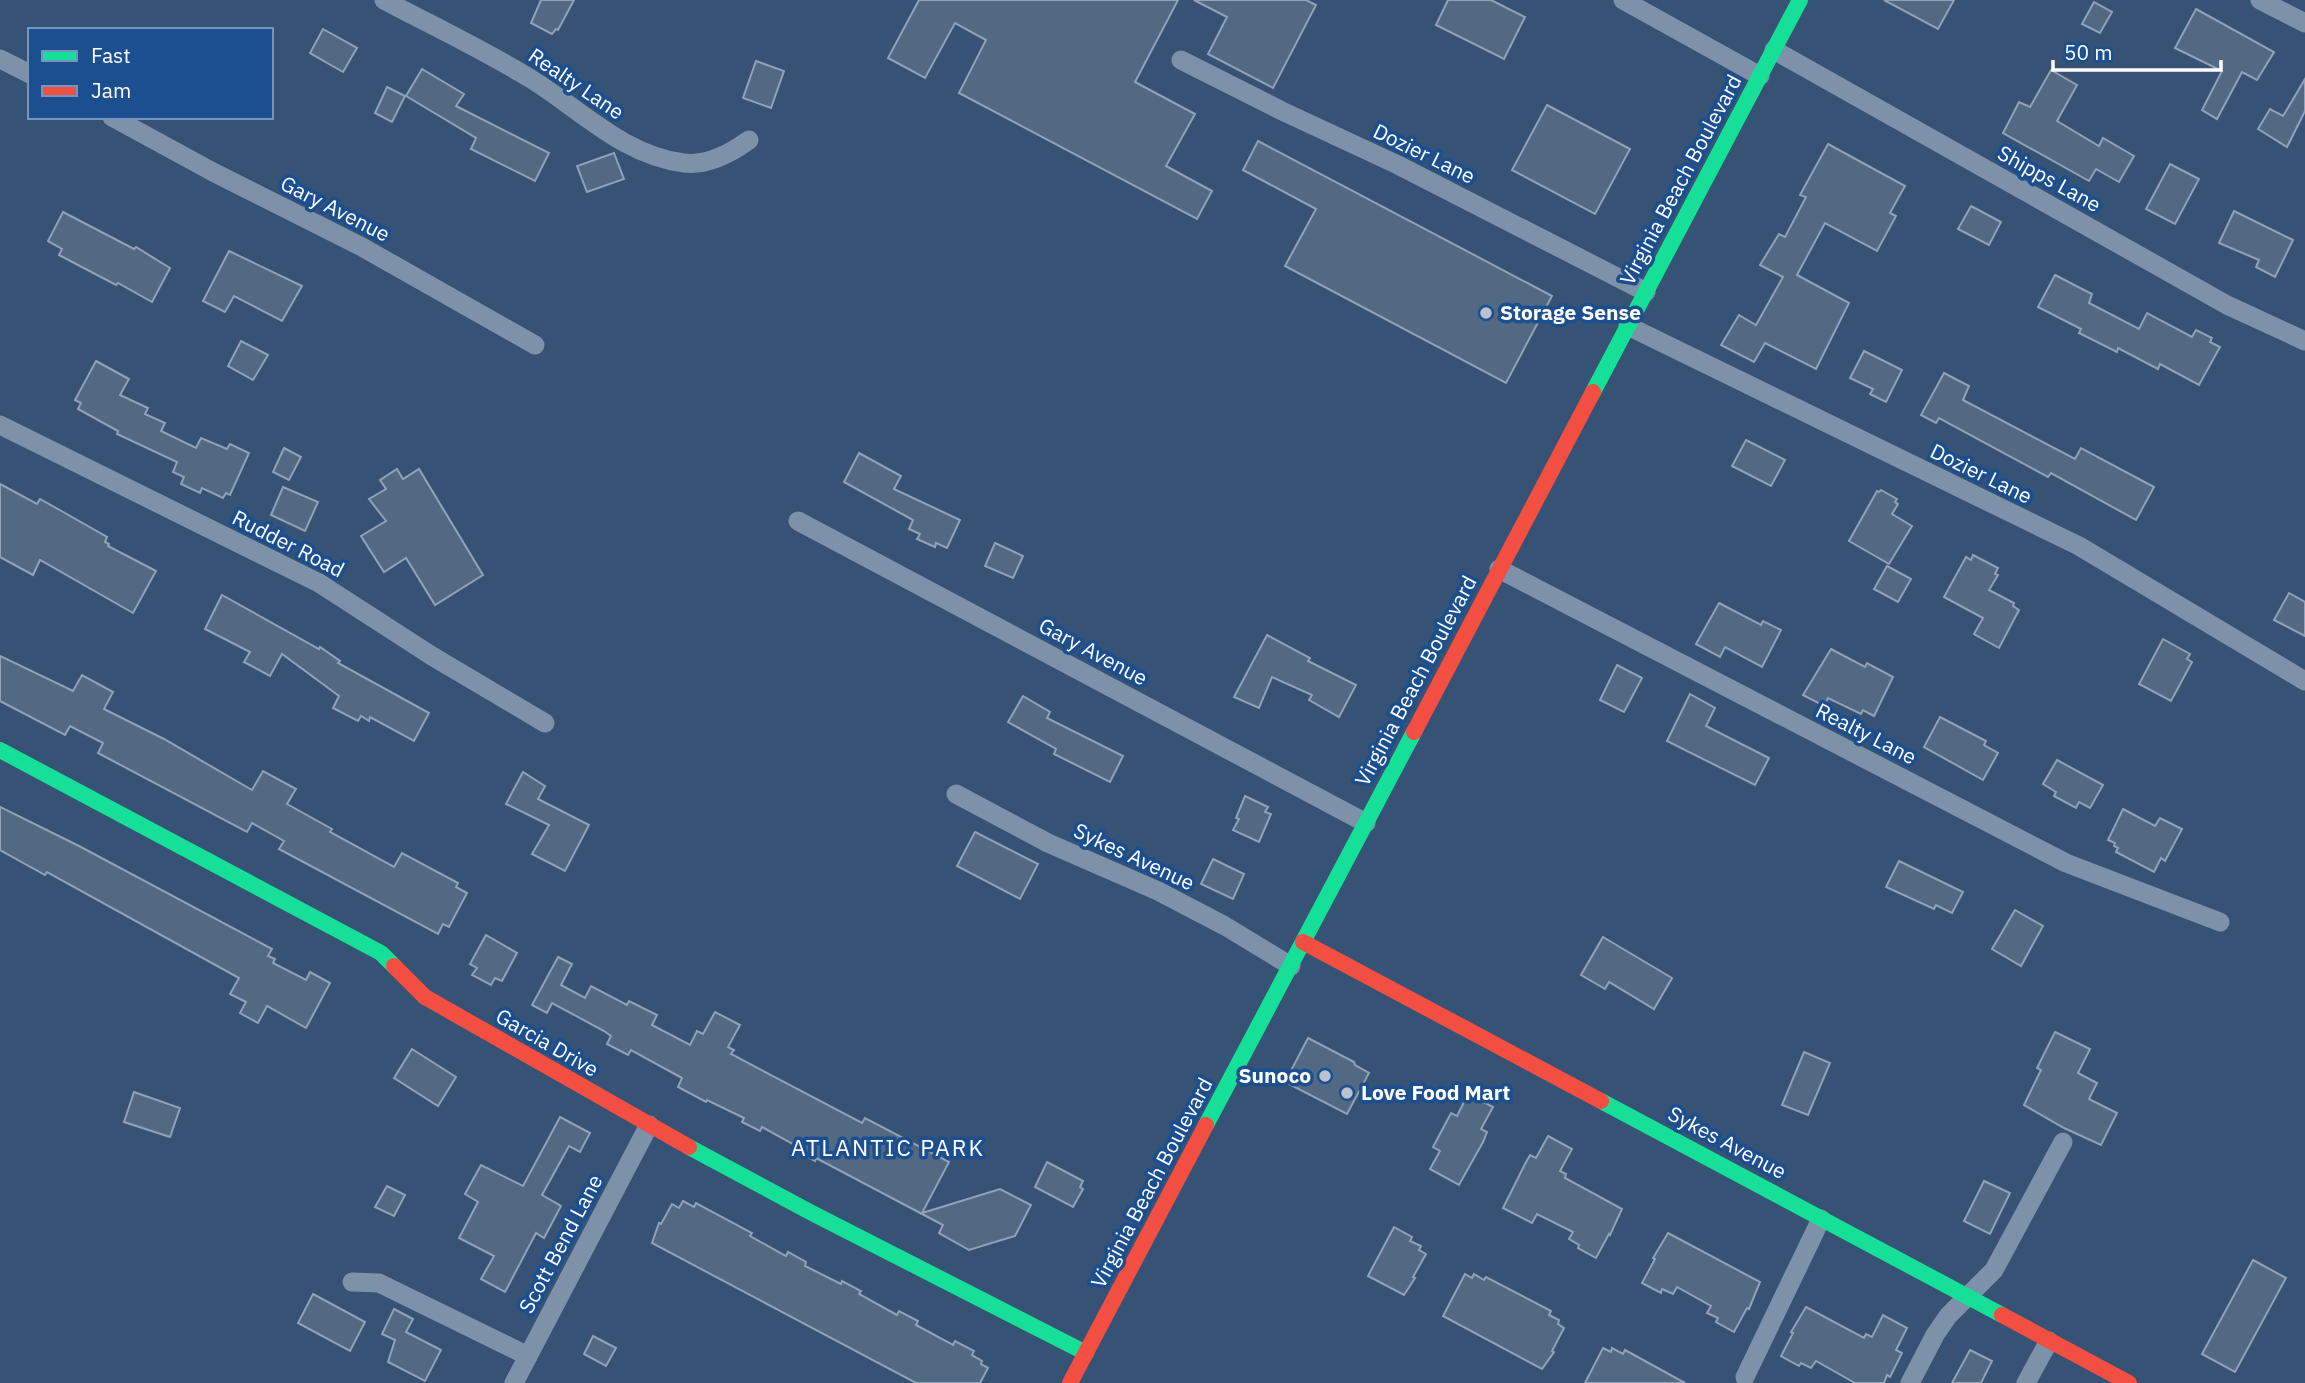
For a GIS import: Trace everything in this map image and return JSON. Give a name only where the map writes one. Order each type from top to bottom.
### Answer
[{"type":"street","name":"Realty Lane","points":[[384,0],[529,78],[608,134],[637,149],[687,163],[711,160],[733,151],[749,140]]},
{"type":"street","points":[[1623,0],[1760,76]]},
{"type":"street","name":"Virginia Beach Boulevard","points":[[1070,1383],[1800,0]]},
{"type":"street","points":[[2260,0],[2305,23]]},
{"type":"street","name":"Shipps Lane","points":[[1774,50],[2227,305],[2305,341]]},
{"type":"street","points":[[0,59],[28,73]]},
{"type":"street","name":"Dozier Lane","points":[[1181,60],[1398,165],[1646,292]]},
{"type":"street","name":"Gary Avenue","points":[[116,119],[362,247],[535,345]]},
{"type":"street","name":"Dozier Lane","points":[[1628,326],[2079,546],[2305,681]]},
{"type":"street","name":"Rudder Road","points":[[0,425],[319,583],[432,656],[545,723]]},
{"type":"street","name":"Gary Avenue","points":[[798,521],[1366,823]]},
{"type":"street","name":"Realty Lane","points":[[1499,569],[2066,863],[2220,922]]},
{"type":"street","name":"Garcia Drive","points":[[0,750],[381,953],[425,997],[649,1125],[856,1236],[1086,1353]]},
{"type":"street","name":"Sykes Avenue","points":[[956,794],[1048,843],[1158,891],[1226,926],[1291,966]]},
{"type":"street","name":"Sykes Avenue","points":[[1303,942],[2129,1383]]},
{"type":"street","name":"Scott Bend Lane","points":[[514,1383],[649,1125]]},
{"type":"street","points":[[1910,1383],[1948,1316],[1994,1270],[2063,1142]]},
{"type":"street","points":[[1745,1377],[1821,1219]]},
{"type":"street","points":[[352,1282],[379,1283],[528,1356]]},
{"type":"street","points":[[2026,1383],[2049,1341]]},
{"type":"building","points":[[541,0],[574,0],[558,30],[552,34],[531,23]]},
{"type":"building","points":[[919,0],[1178,0],[1135,82],[1195,114],[1166,166],[1212,191],[1197,219],[959,93],[986,40],[955,23],[925,78],[888,58]]},
{"type":"building","points":[[1194,0],[1306,0],[1316,5],[1273,88],[1208,54],[1227,17]]},
{"type":"building","points":[[1448,0],[1491,0],[1525,17],[1504,59],[1436,25]]},
{"type":"building","points":[[1884,0],[1954,0],[1938,29]]},
{"type":"building","points":[[2094,2],[2112,12],[2100,33],[2082,24]]},
{"type":"building","points":[[2196,9],[2274,52],[2257,80],[2242,72],[2217,119],[2202,110],[2222,71],[2175,48]]},
{"type":"building","points":[[323,29],[357,48],[343,72],[310,53]]},
{"type":"building","points":[[756,61],[784,71],[771,108],[743,98]]},
{"type":"building","points":[[422,69],[464,94],[456,106],[549,153],[535,181],[471,149],[476,138],[406,96]]},
{"type":"building","points":[[2051,70],[2077,85],[2057,121],[2099,146],[2103,138],[2134,156],[2119,182],[2096,169],[2089,181],[2003,133],[2019,102],[2030,107]]},
{"type":"building","points":[[2305,79],[2305,111],[2287,147],[2258,129],[2270,109],[2283,116]]},
{"type":"building","points":[[387,87],[405,96],[392,122],[375,113]]},
{"type":"building","points":[[1547,105],[1630,149],[1595,214],[1512,170]]},
{"type":"building","points":[[1258,141],[1552,296],[1506,383],[1285,266],[1316,209],[1243,170]]},
{"type":"building","points":[[1828,144],[1905,186],[1890,213],[1896,216],[1877,251],[1825,223],[1797,275],[1849,303],[1816,369],[1765,343],[1754,362],[1721,345],[1739,315],[1756,325],[1783,277],[1760,265],[1779,234],[1785,237],[1806,197],[1800,195]]},
{"type":"building","points":[[614,153],[624,179],[587,192],[577,166]]},
{"type":"building","points":[[2170,164],[2199,179],[2175,224],[2146,209]]},
{"type":"building","points":[[1971,206],[2001,222],[1989,245],[1958,229]]},
{"type":"building","points":[[2234,211],[2293,240],[2275,277],[2256,267],[2259,260],[2219,243]]},
{"type":"building","points":[[63,212],[134,249],[136,247],[170,268],[152,302],[59,255],[62,249],[48,241]]},
{"type":"building","points":[[229,251],[302,286],[282,321],[234,296],[225,312],[203,301]]},
{"type":"building","points":[[2055,275],[2092,294],[2089,303],[2139,329],[2147,313],[2192,337],[2196,330],[2212,338],[2210,342],[2220,347],[2199,385],[2160,364],[2158,369],[2118,348],[2117,352],[2079,333],[2081,329],[2038,307]]},
{"type":"building","points":[[241,341],[268,355],[253,380],[228,366]]},
{"type":"building","points":[[1864,351],[1902,370],[1886,402],[1870,394],[1873,389],[1850,378]]},
{"type":"building","points":[[96,361],[129,379],[120,395],[148,408],[145,414],[165,423],[161,431],[196,448],[201,438],[227,449],[230,444],[249,453],[230,495],[226,493],[223,498],[202,488],[200,493],[181,484],[184,477],[173,472],[177,462],[117,434],[118,431],[78,409],[81,403],[75,400]]},
{"type":"building","points":[[1944,373],[1969,386],[1963,400],[2075,459],[2081,448],[2154,487],[2136,520],[2051,473],[2048,477],[1939,418],[1936,423],[1921,415]]},
{"type":"building","points":[[1746,440],[1785,460],[1771,486],[1732,466]]},
{"type":"building","points":[[284,448],[301,457],[289,480],[273,472]]},
{"type":"building","points":[[859,453],[901,476],[894,489],[960,520],[947,548],[936,543],[935,547],[917,539],[920,534],[909,529],[913,520],[844,482]]},
{"type":"building","points":[[397,469],[403,479],[419,469],[483,575],[435,605],[406,558],[384,572],[361,536],[386,521],[369,499],[386,489],[380,480]]},
{"type":"building","points":[[0,484],[37,504],[40,499],[107,537],[105,542],[108,546],[156,571],[133,613],[40,560],[33,575],[0,557]]},
{"type":"building","points":[[283,487],[318,502],[305,531],[271,515]]},
{"type":"building","points":[[1881,490],[1897,499],[1895,502],[1898,504],[1892,514],[1912,526],[1889,564],[1849,541],[1877,491]]},
{"type":"building","points":[[995,543],[1023,556],[1013,578],[985,566]]},
{"type":"building","points":[[1973,555],[1998,568],[1995,574],[1998,575],[1989,590],[2014,603],[2013,606],[2019,610],[1999,648],[1974,634],[1983,618],[1944,597],[1966,557],[1971,560]]},
{"type":"building","points":[[1887,566],[1911,579],[1898,602],[1874,589]]},
{"type":"building","points":[[2289,593],[2305,602],[2305,636],[2274,620]]},
{"type":"building","points":[[222,595],[319,649],[320,647],[340,661],[338,663],[429,713],[414,741],[370,717],[369,721],[361,716],[358,721],[333,708],[339,696],[282,654],[270,676],[244,662],[250,652],[205,629]]},
{"type":"building","points":[[1719,603],[1761,625],[1763,621],[1781,630],[1762,667],[1725,647],[1720,657],[1696,644]]},
{"type":"building","points":[[1267,635],[1310,658],[1308,661],[1356,685],[1339,717],[1309,700],[1312,695],[1272,677],[1259,708],[1234,697]]},
{"type":"building","points":[[2163,639],[2190,654],[2187,659],[2192,662],[2171,701],[2139,684]]},
{"type":"building","points":[[1831,649],[1865,667],[1867,663],[1893,677],[1874,716],[1863,710],[1861,714],[1828,698],[1824,706],[1803,695]]},
{"type":"building","points":[[0,656],[73,691],[82,675],[113,692],[104,709],[164,739],[252,790],[263,771],[296,789],[287,804],[332,829],[330,832],[394,867],[402,853],[458,883],[456,887],[467,893],[449,927],[443,924],[438,934],[279,849],[284,841],[252,823],[247,832],[98,753],[103,743],[70,726],[65,735],[0,701]]},
{"type":"building","points":[[1617,665],[1642,678],[1624,712],[1600,700]]},
{"type":"building","points":[[1690,694],[1715,708],[1706,726],[1769,758],[1755,785],[1667,741]]},
{"type":"building","points":[[1023,696],[1050,712],[1047,718],[1123,756],[1110,782],[1054,754],[1056,749],[1008,722]]},
{"type":"building","points":[[1940,717],[1986,741],[1984,745],[1998,753],[1983,780],[1924,747]]},
{"type":"building","points":[[2057,760],[2103,785],[2090,808],[2079,802],[2076,808],[2054,796],[2056,792],[2043,784]]},
{"type":"building","points":[[523,772],[545,786],[538,799],[589,825],[565,871],[532,854],[549,825],[506,804]]},
{"type":"building","points":[[1245,796],[1268,807],[1265,812],[1271,814],[1259,842],[1233,830]]},
{"type":"building","points":[[0,807],[272,949],[268,956],[275,959],[273,963],[306,980],[310,972],[330,983],[306,1028],[267,1006],[258,1023],[240,1013],[246,1002],[230,994],[239,978],[47,872],[45,875],[0,850]]},
{"type":"building","points":[[2123,809],[2155,826],[2160,818],[2182,829],[2165,861],[2161,858],[2154,872],[2116,852],[2118,848],[2114,846],[2115,843],[2108,840]]},
{"type":"building","points":[[975,832],[1038,864],[1020,899],[957,866]]},
{"type":"building","points":[[1213,859],[1244,874],[1233,899],[1201,884]]},
{"type":"building","points":[[1899,861],[1963,892],[1952,913],[1936,905],[1934,909],[1886,887]]},
{"type":"building","points":[[2015,910],[2043,926],[2021,966],[1992,949]]},
{"type":"building","points":[[486,935],[517,953],[502,981],[495,978],[491,985],[472,975],[477,968],[470,964]]},
{"type":"building","points":[[1603,937],[1672,978],[1654,1009],[1609,982],[1605,989],[1581,975]]},
{"type":"building","points":[[558,957],[572,964],[561,985],[585,998],[591,986],[627,1005],[629,1001],[657,1015],[652,1025],[690,1045],[697,1031],[703,1034],[715,1012],[740,1025],[728,1047],[734,1050],[731,1054],[862,1123],[865,1118],[949,1162],[922,1213],[1000,1189],[1031,1205],[1015,1236],[969,1250],[939,1233],[943,1225],[816,1158],[815,1161],[797,1151],[798,1147],[762,1127],[760,1131],[742,1122],[744,1118],[678,1087],[682,1078],[631,1050],[628,1055],[607,1044],[611,1036],[604,1031],[552,1003],[547,1013],[532,1005]]},
{"type":"building","points":[[2055,1032],[2090,1049],[2078,1073],[2097,1083],[2089,1099],[2117,1113],[2101,1145],[2024,1105],[2041,1070],[2037,1068]]},
{"type":"building","points":[[1308,1038],[1369,1073],[1347,1114],[1285,1082]]},
{"type":"building","points":[[412,1049],[456,1077],[438,1106],[394,1078]]},
{"type":"building","points":[[1804,1052],[1830,1063],[1808,1115],[1782,1105]]},
{"type":"building","points":[[134,1092],[180,1108],[170,1137],[124,1122]]},
{"type":"building","points":[[1468,1094],[1493,1107],[1481,1129],[1487,1132],[1483,1142],[1459,1185],[1430,1169],[1440,1151],[1433,1147],[1451,1113],[1457,1116]]},
{"type":"building","points":[[560,1117],[590,1133],[580,1152],[569,1146],[542,1195],[561,1206],[544,1238],[536,1233],[505,1292],[481,1279],[494,1256],[459,1238],[478,1202],[465,1194],[481,1165],[523,1186]]},
{"type":"building","points":[[1548,1136],[1572,1149],[1560,1171],[1566,1174],[1565,1178],[1622,1209],[1596,1258],[1578,1248],[1579,1245],[1569,1239],[1573,1232],[1537,1214],[1532,1223],[1503,1208],[1530,1155],[1536,1158]]},
{"type":"building","points":[[1047,1162],[1083,1181],[1080,1187],[1083,1189],[1073,1207],[1035,1187]]},
{"type":"building","points":[[1984,1181],[2010,1193],[1990,1234],[1964,1221]]},
{"type":"building","points":[[387,1186],[405,1195],[394,1216],[375,1207]]},
{"type":"building","points":[[683,1201],[694,1207],[696,1203],[752,1233],[750,1236],[786,1256],[788,1252],[806,1262],[805,1266],[861,1291],[859,1294],[897,1315],[899,1311],[918,1321],[916,1325],[953,1345],[955,1341],[974,1351],[972,1355],[988,1368],[980,1383],[916,1383],[652,1243],[659,1223],[661,1224],[672,1204],[679,1208]]},
{"type":"building","points":[[1394,1227],[1412,1237],[1410,1241],[1421,1246],[1419,1250],[1426,1254],[1404,1295],[1368,1276]]},
{"type":"building","points":[[1668,1233],[1760,1282],[1749,1309],[1747,1308],[1734,1332],[1716,1322],[1718,1318],[1707,1313],[1711,1306],[1677,1287],[1673,1294],[1662,1289],[1661,1293],[1642,1283]]},
{"type":"building","points":[[2253,1260],[2286,1278],[2235,1372],[2202,1354]]},
{"type":"building","points":[[1465,1274],[1472,1278],[1474,1274],[1484,1280],[1486,1277],[1551,1311],[1549,1315],[1559,1320],[1558,1324],[1564,1328],[1552,1351],[1554,1352],[1542,1369],[1443,1316]]},
{"type":"building","points":[[313,1294],[365,1322],[350,1351],[298,1323]]},
{"type":"building","points":[[1806,1307],[1864,1338],[1866,1334],[1872,1337],[1883,1315],[1907,1328],[1896,1350],[1902,1353],[1890,1377],[1887,1375],[1884,1383],[1855,1383],[1816,1361],[1811,1368],[1801,1363],[1799,1366],[1781,1356]]},
{"type":"building","points":[[394,1309],[413,1319],[406,1332],[441,1350],[425,1381],[388,1362],[395,1340],[382,1334]]},
{"type":"building","points":[[593,1336],[616,1348],[606,1366],[584,1354]]},
{"type":"building","points":[[1603,1348],[1611,1352],[1612,1348],[1623,1354],[1625,1350],[1685,1383],[1585,1383]]},
{"type":"building","points":[[1970,1350],[1992,1361],[1981,1383],[1952,1383]]},
{"type":"traffic: fast","points":[[1593,392],[1800,0]]},
{"type":"traffic: fast","points":[[1206,1125],[1414,732]]},
{"type":"traffic: fast","points":[[0,750],[381,953],[394,966]]},
{"type":"traffic: fast","points":[[1601,1101],[2002,1315]]},
{"type":"traffic: fast","points":[[689,1147],[1086,1353]]},
{"type":"traffic: jam","points":[[1414,732],[1593,392]]},
{"type":"traffic: jam","points":[[1303,942],[1601,1101]]},
{"type":"traffic: jam","points":[[394,966],[425,997],[689,1147]]},
{"type":"traffic: jam","points":[[1070,1383],[1206,1125]]},
{"type":"traffic: jam","points":[[2002,1315],[2129,1383]]},
{"type":"place","name":"Storage Sense","points":[[1486,313]]},
{"type":"place","name":"Sunoco","points":[[1325,1076]]},
{"type":"place","name":"Love Food Mart","points":[[1347,1093]]},
{"type":"district","name":"ATLANTIC PARK","points":[[888,1148]]}]
